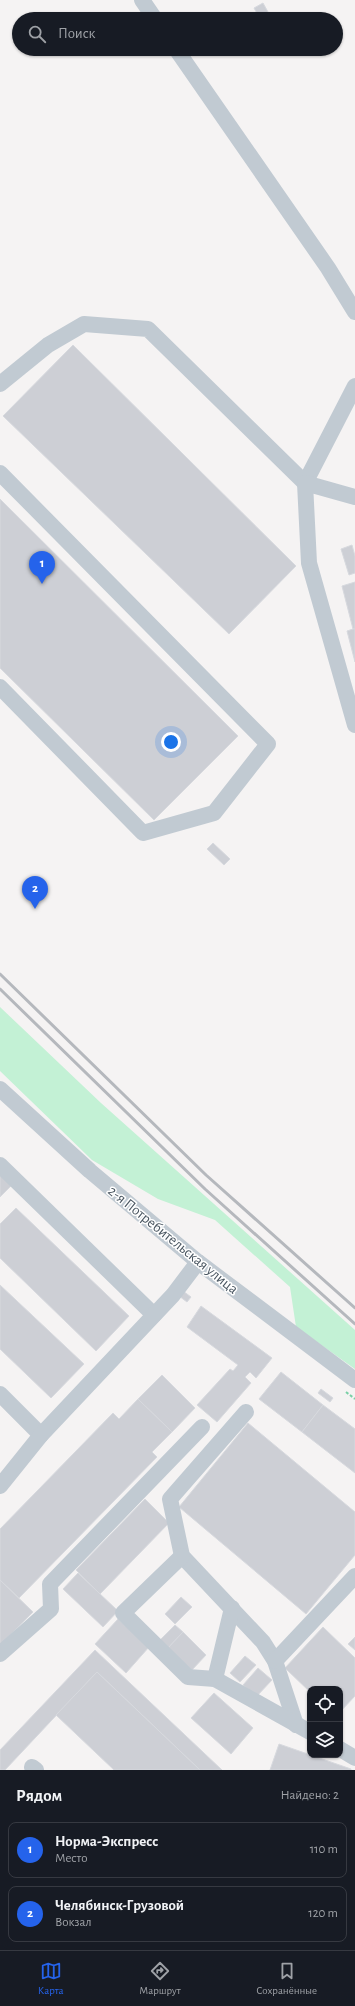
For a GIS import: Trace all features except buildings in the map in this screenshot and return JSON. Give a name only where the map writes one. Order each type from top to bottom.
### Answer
[{"type":"street","points":[[142,0],[150,12]]},
{"type":"street","points":[[181,56],[328,268],[355,312]]},
{"type":"street","points":[[0,384],[48,345],[84,324],[148,329],[305,483],[355,497]]},
{"type":"street","points":[[355,386],[305,483],[309,563],[355,725]]},
{"type":"street","points":[[0,472],[268,744],[214,813],[143,833],[0,687]]},
{"type":"street","name":"2-я Потребительская улица","points":[[0,1090],[90,1171],[198,1262],[355,1380]]},
{"type":"street","points":[[0,1165],[154,1315]]},
{"type":"street","points":[[0,1486],[41,1435],[154,1315],[198,1262]]},
{"type":"street","points":[[0,1394],[41,1435]]},
{"type":"street","points":[[246,1412],[170,1499],[182,1556],[263,1642],[275,1661],[303,1729]]},
{"type":"street","points":[[0,1654],[51,1608],[50,1584],[202,1426]]},
{"type":"street","points":[[182,1556],[123,1613],[188,1677],[215,1679],[303,1729]]},
{"type":"street","points":[[275,1661],[355,1576]]},
{"type":"street","points":[[215,1679],[232,1608]]},
{"type":"street","points":[[343,1751],[355,1758]]},
{"type":"green space","points":[[0,1007],[101,1103],[355,1330],[355,1369],[296,1327],[290,1287],[215,1220],[158,1199],[92,1160],[0,1071]]},
{"type":"railway","points":[[0,974],[206,1175],[355,1308]]},
{"type":"railway","points":[[0,989],[205,1189],[355,1324]]},
{"type":"place","name":"Норма-Экспресс","points":[[42,584]]},
{"type":"place","name":"Челябинск-Грузовой","points":[[35,909]]}]
